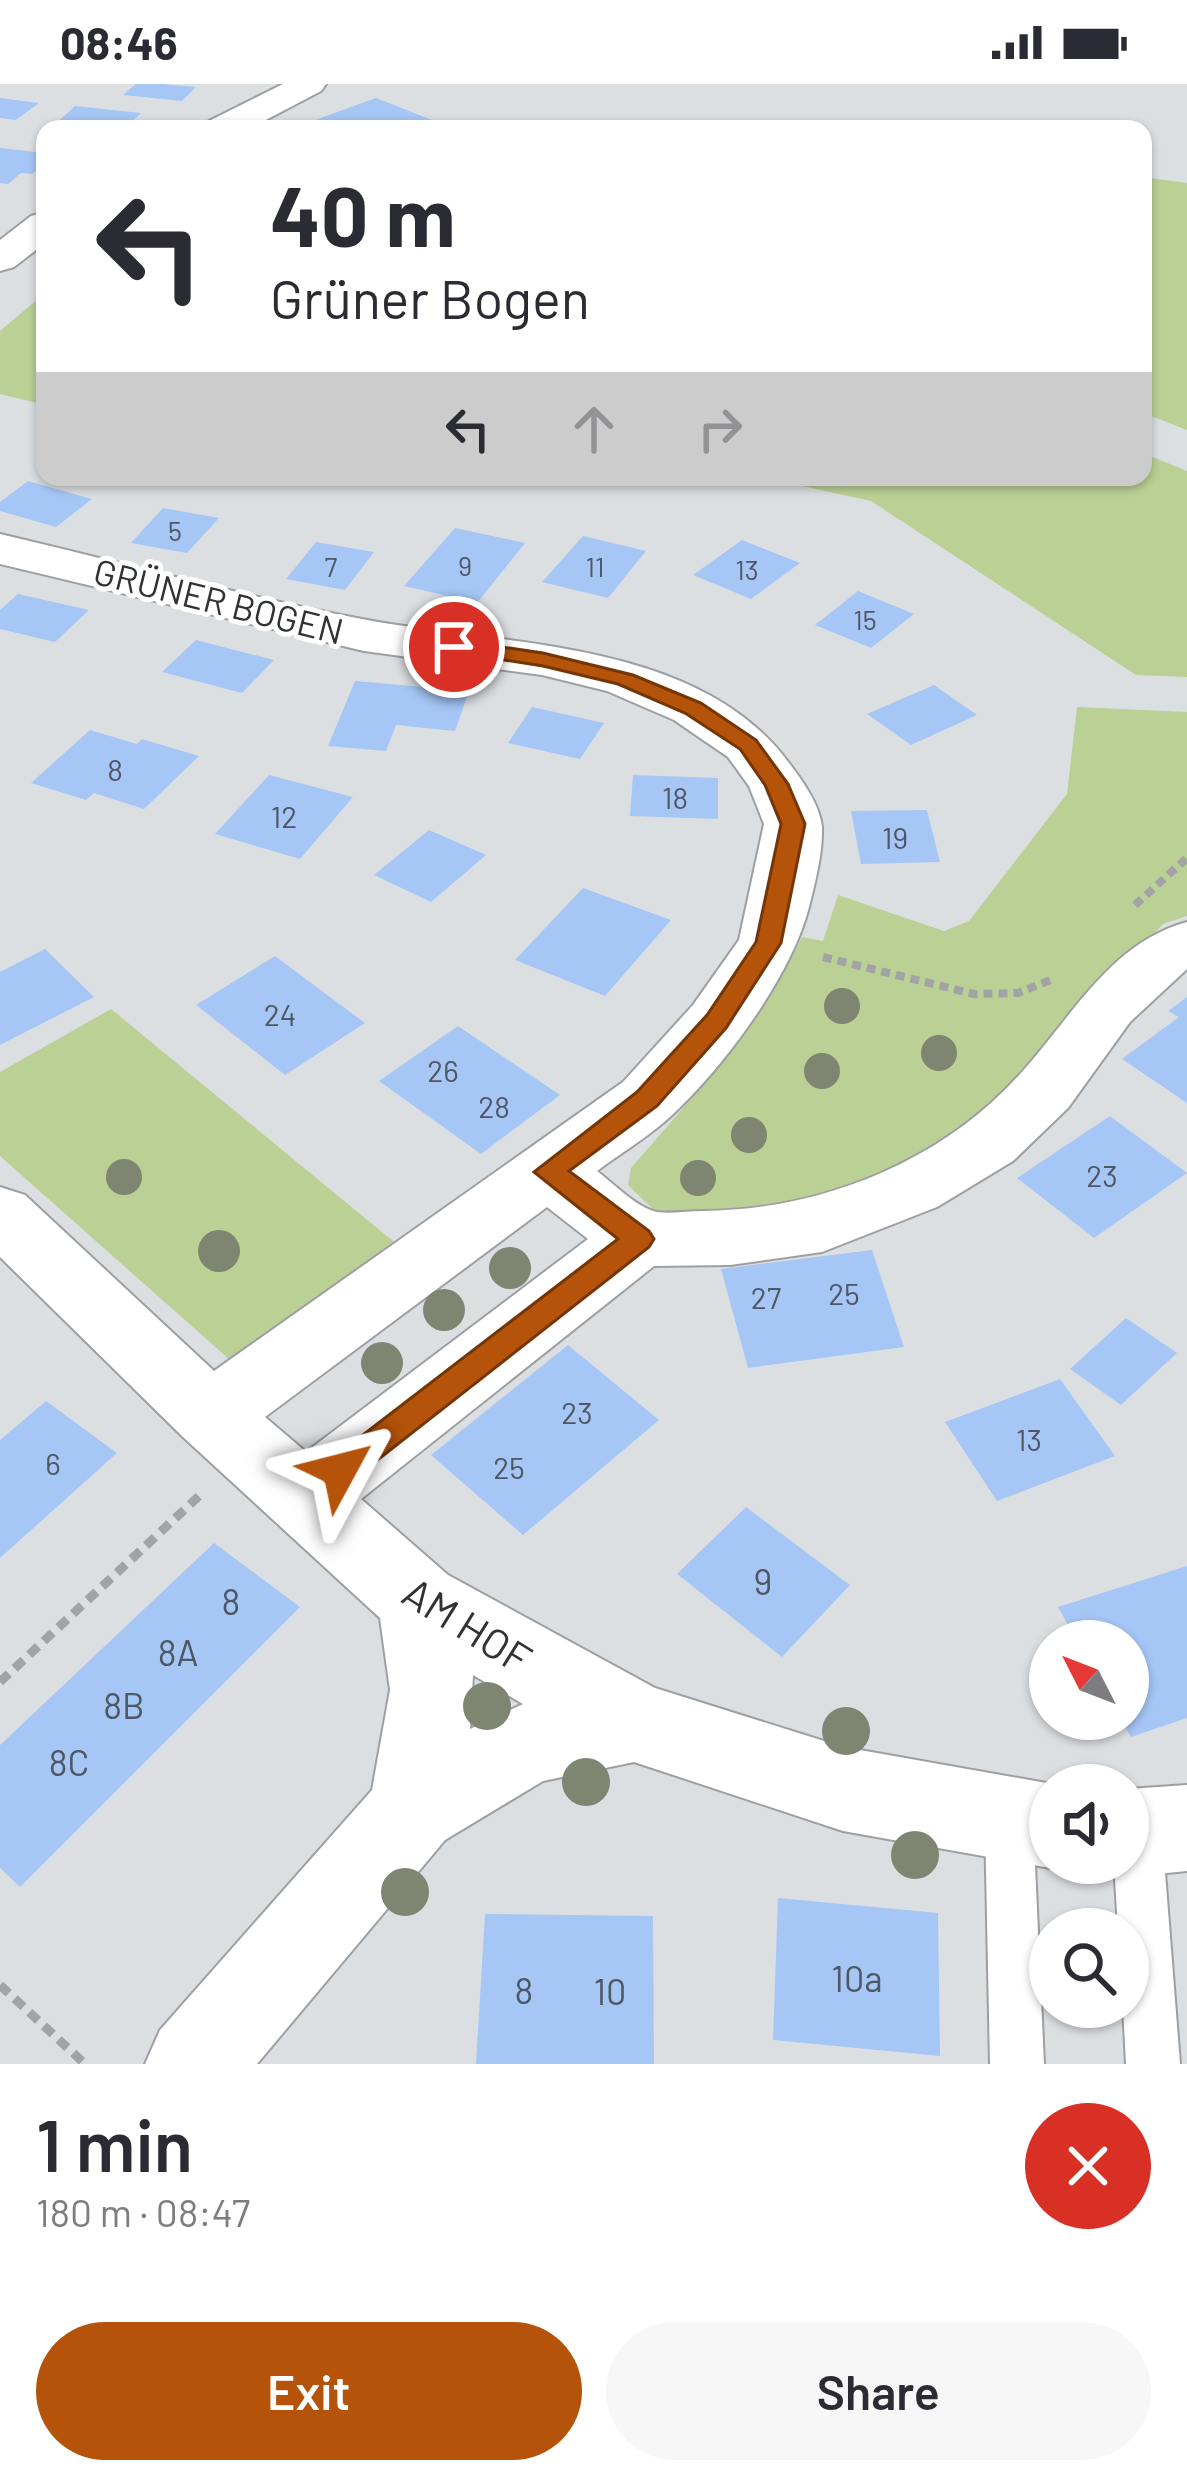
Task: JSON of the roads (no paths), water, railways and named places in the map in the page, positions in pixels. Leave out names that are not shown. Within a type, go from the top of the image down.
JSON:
[{"type":"street","points":[[239,120],[309,84]]},
{"type":"street","points":[[0,259],[36,231]]},
{"type":"street","name":"GRÜNER BOGEN","points":[[0,549],[364,634],[543,659],[626,680],[693,708],[748,745],[777,784],[793,824],[784,887],[769,943],[716,1021],[647,1099],[548,1172],[254,1455]]},
{"type":"street","points":[[254,1455],[639,1239],[730,1238],[821,1225],[912,1189],[989,1142],[1044,1091],[1107,1007],[1169,951],[1160,925]]},
{"type":"street","points":[[548,1172],[639,1239]]},
{"type":"street","name":"AM HOF","points":[[0,1214],[254,1455],[419,1601],[634,1722],[843,1789],[1029,1823]]},
{"type":"street","points":[[413,1810],[433,1690],[419,1601]]},
{"type":"street","points":[[194,2064],[413,1810],[526,1744],[634,1722]]},
{"type":"lane","points":[[1017,2064],[1029,1823]]},
{"type":"lane","points":[[1151,1831],[1154,2064]]}]
